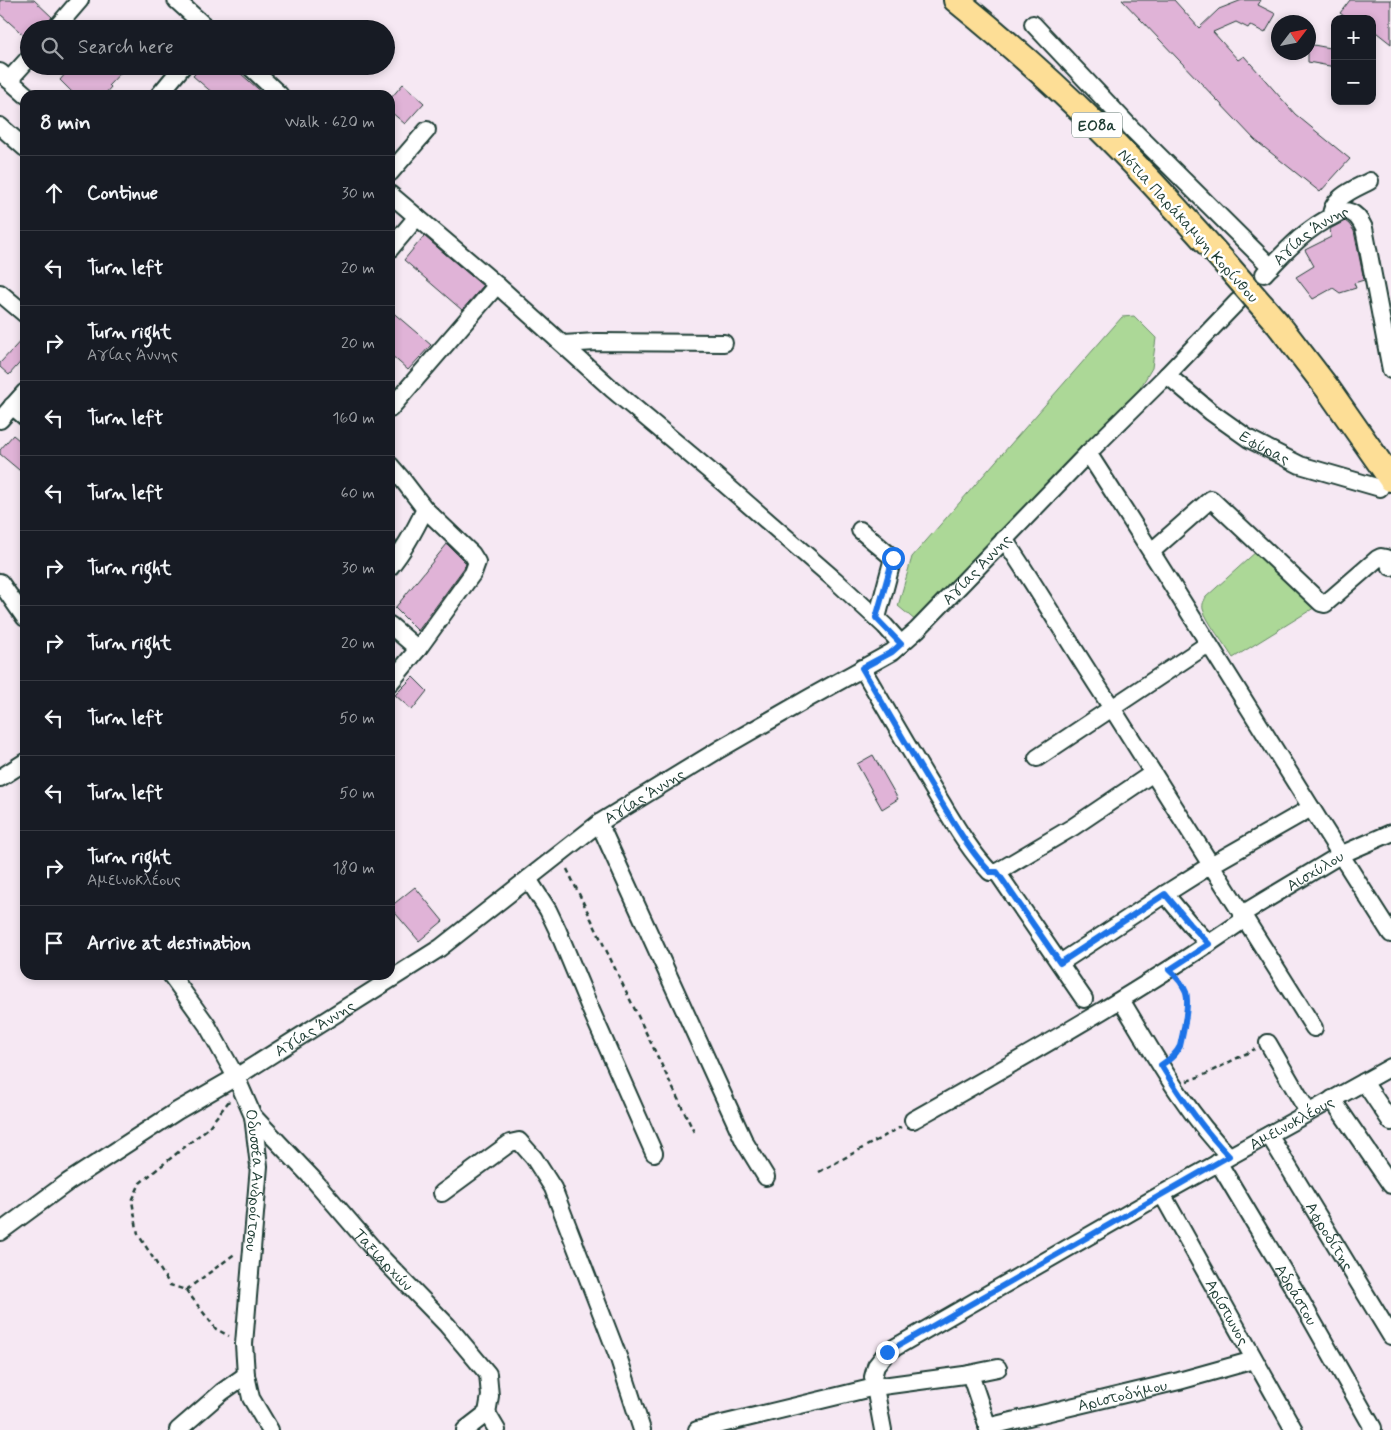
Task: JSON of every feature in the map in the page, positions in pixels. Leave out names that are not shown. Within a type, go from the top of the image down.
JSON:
[{"type":"highway","name":"Νότια Παράκαμψη Κορίνθου","points":[[956,0],[1059,89],[1186,219],[1278,324],[1328,389],[1384,478]]},
{"type":"street","points":[[63,20],[80,0]]},
{"type":"street","points":[[176,0],[198,20]]},
{"type":"street","name":"Αγίας Άννης","points":[[1033,24],[1267,271],[1318,223],[1345,211],[1360,218],[1364,228],[1391,370]]},
{"type":"street","points":[[20,64],[4,76],[20,90]]},
{"type":"street","points":[[162,90],[175,75]]},
{"type":"street","points":[[259,75],[275,90]]},
{"type":"street","points":[[0,126],[20,144]]},
{"type":"street","points":[[395,167],[427,130]]},
{"type":"street","points":[[1331,217],[1331,210],[1336,202],[1344,195],[1370,181]]},
{"type":"street","points":[[395,198],[497,285],[612,389],[835,580],[901,644]]},
{"type":"street","points":[[395,243],[417,217]]},
{"type":"street","points":[[395,401],[497,285]]},
{"type":"street","points":[[0,293],[20,310]]},
{"type":"street","name":"Αγίας Άννης","points":[[395,978],[440,948],[599,822],[720,749],[892,652],[917,630],[1088,453],[1168,375],[1238,301]]},
{"type":"street","points":[[563,344],[596,342],[724,343]]},
{"type":"street","name":"Εφύρας","points":[[1168,375],[1211,412],[1249,439],[1300,465],[1384,478]]},
{"type":"street","points":[[0,420],[20,397]]},
{"type":"street","points":[[12,406],[20,413]]},
{"type":"street","points":[[1088,453],[1152,551],[1340,856],[1391,934]]},
{"type":"street","points":[[395,471],[425,509],[472,554],[477,562],[472,574],[418,649],[395,677]]},
{"type":"street","points":[[1152,551],[1211,499],[1322,603],[1325,604],[1377,559],[1381,557],[1386,558],[1391,567]]},
{"type":"street","points":[[395,561],[414,533],[425,509]]},
{"type":"street","points":[[860,530],[893,558],[876,618]]},
{"type":"street","points":[[1004,539],[1314,1028]]},
{"type":"street","points":[[3,591],[20,612]]},
{"type":"street","points":[[395,629],[418,649]]},
{"type":"street","points":[[1037,758],[1208,644]]},
{"type":"street","points":[[862,668],[954,823],[980,862],[990,872],[997,872],[1073,827],[1153,773]]},
{"type":"street","points":[[0,778],[20,765]]},
{"type":"street","points":[[1060,963],[1211,865],[1311,808]]},
{"type":"street","points":[[599,822],[744,1141],[766,1177]]},
{"type":"street","name":"Αισχύλου","points":[[913,1120],[1121,1000],[1209,944],[1244,917],[1340,856],[1391,834]]},
{"type":"street","points":[[997,872],[1084,999]]},
{"type":"street","points":[[528,879],[548,910],[558,931],[654,1153]]},
{"type":"street","points":[[1165,894],[1209,944]]},
{"type":"street","name":"Οδυσσέα Ανδρούτσου","points":[[175,980],[207,1025],[238,1082],[252,1116],[259,1166],[244,1344],[246,1375],[251,1398],[270,1430]]},
{"type":"street","name":"Αγίας Άννης","points":[[0,1232],[68,1182],[177,1111],[238,1082],[392,980]]},
{"type":"street","name":"Αδράστου","points":[[1121,1000],[1171,1081],[1194,1116],[1213,1140],[1372,1429]]},
{"type":"street","points":[[1268,1043],[1308,1112]]},
{"type":"street","name":"Αμεινοκλέους","points":[[883,1430],[873,1377],[876,1366],[887,1352],[1162,1194],[1391,1067]]},
{"type":"street","points":[[1364,1082],[1391,1122]]},
{"type":"street","points":[[1332,1099],[1391,1185]]},
{"type":"street","name":"Ταξιαρχών","points":[[252,1116],[313,1179],[376,1252],[447,1325],[488,1374],[490,1396],[487,1413]]},
{"type":"street","name":"Αφροδίτης","points":[[1269,1135],[1391,1336]]},
{"type":"street","points":[[442,1194],[510,1143],[519,1140],[534,1158],[553,1188],[619,1359],[642,1430]]},
{"type":"street","name":"Αρίστωνος","points":[[1162,1194],[1294,1430]]},
{"type":"street","name":"Αριστοδήμου","points":[[988,1428],[1179,1381],[1254,1360]]},
{"type":"street","points":[[697,1430],[875,1387],[970,1374],[998,1368]]},
{"type":"street","points":[[970,1374],[988,1428]]},
{"type":"street","points":[[178,1430],[222,1392],[246,1375]]},
{"type":"street","points":[[465,1430],[487,1413],[497,1430]]},
{"type":"path","points":[[559,854],[694,1132]]},
{"type":"path","points":[[1161,1065],[1177,1052],[1180,1046],[1187,1004],[1186,993],[1180,980],[1169,970]]},
{"type":"path","points":[[1171,1081],[1186,1082],[1204,1075],[1268,1043]]},
{"type":"path","points":[[238,1082],[207,1129],[140,1183],[132,1201],[138,1234],[170,1286],[186,1290],[216,1329],[244,1344]]},
{"type":"path","points":[[819,1172],[913,1120]]},
{"type":"path","points":[[186,1290],[253,1241]]},
{"type":"green space","points":[[1134,316],[1156,338],[1152,368],[1139,390],[993,539],[916,621],[898,606],[912,557],[1122,317]]},
{"type":"green space","points":[[1258,550],[1317,606],[1233,658],[1208,620],[1203,604],[1206,597]]},
{"type":"building","points":[[0,0],[34,0],[52,17],[50,20],[20,20],[20,32],[0,14]]},
{"type":"building","points":[[1122,0],[1174,0],[1199,28],[1219,9],[1242,0],[1261,0],[1258,5],[1276,14],[1271,15],[1271,23],[1265,33],[1250,25],[1248,28],[1236,22],[1213,32],[1238,60],[1244,56],[1295,114],[1350,159],[1320,192],[1255,140]]},
{"type":"building","points":[[1350,0],[1391,0],[1391,44],[1376,32],[1376,15],[1343,15],[1340,13]]},
{"type":"building","points":[[1316,45],[1331,48],[1331,66],[1308,62],[1308,60],[1316,60]]},
{"type":"building","points":[[64,75],[118,75],[109,85],[111,87],[108,90],[70,90],[60,80]]},
{"type":"building","points":[[242,75],[259,90],[209,90],[193,76]]},
{"type":"building","points":[[403,84],[424,103],[405,124],[395,115],[395,93]]},
{"type":"building","points":[[1345,221],[1354,231],[1364,280],[1354,283],[1356,288],[1340,293],[1333,288],[1313,299],[1296,277],[1314,266],[1305,250],[1331,237],[1330,229]]},
{"type":"building","points":[[424,236],[483,286],[462,310],[404,260]]},
{"type":"building","points":[[395,314],[431,345],[408,370],[395,358]]},
{"type":"building","points":[[20,341],[20,363],[9,375],[0,367],[0,363]]},
{"type":"building","points":[[13,435],[20,441],[20,471],[0,454],[0,450]]},
{"type":"building","points":[[447,544],[466,563],[418,631],[395,608]]},
{"type":"building","points":[[413,677],[427,691],[412,710],[395,695]]},
{"type":"building","points":[[873,755],[898,799],[882,809],[857,764]]},
{"type":"building","points":[[415,887],[443,921],[419,941],[395,913],[395,903]]},
{"type":"route","points":[[887,1352],[1229,1156],[1213,1140],[1182,1100],[1161,1065],[1177,1052],[1180,1046],[1187,1004],[1186,993],[1180,980],[1169,970],[1209,944],[1165,894],[1060,963],[997,872],[990,872],[980,862],[906,745],[862,668],[892,652],[901,644],[876,618],[893,558]]}]
